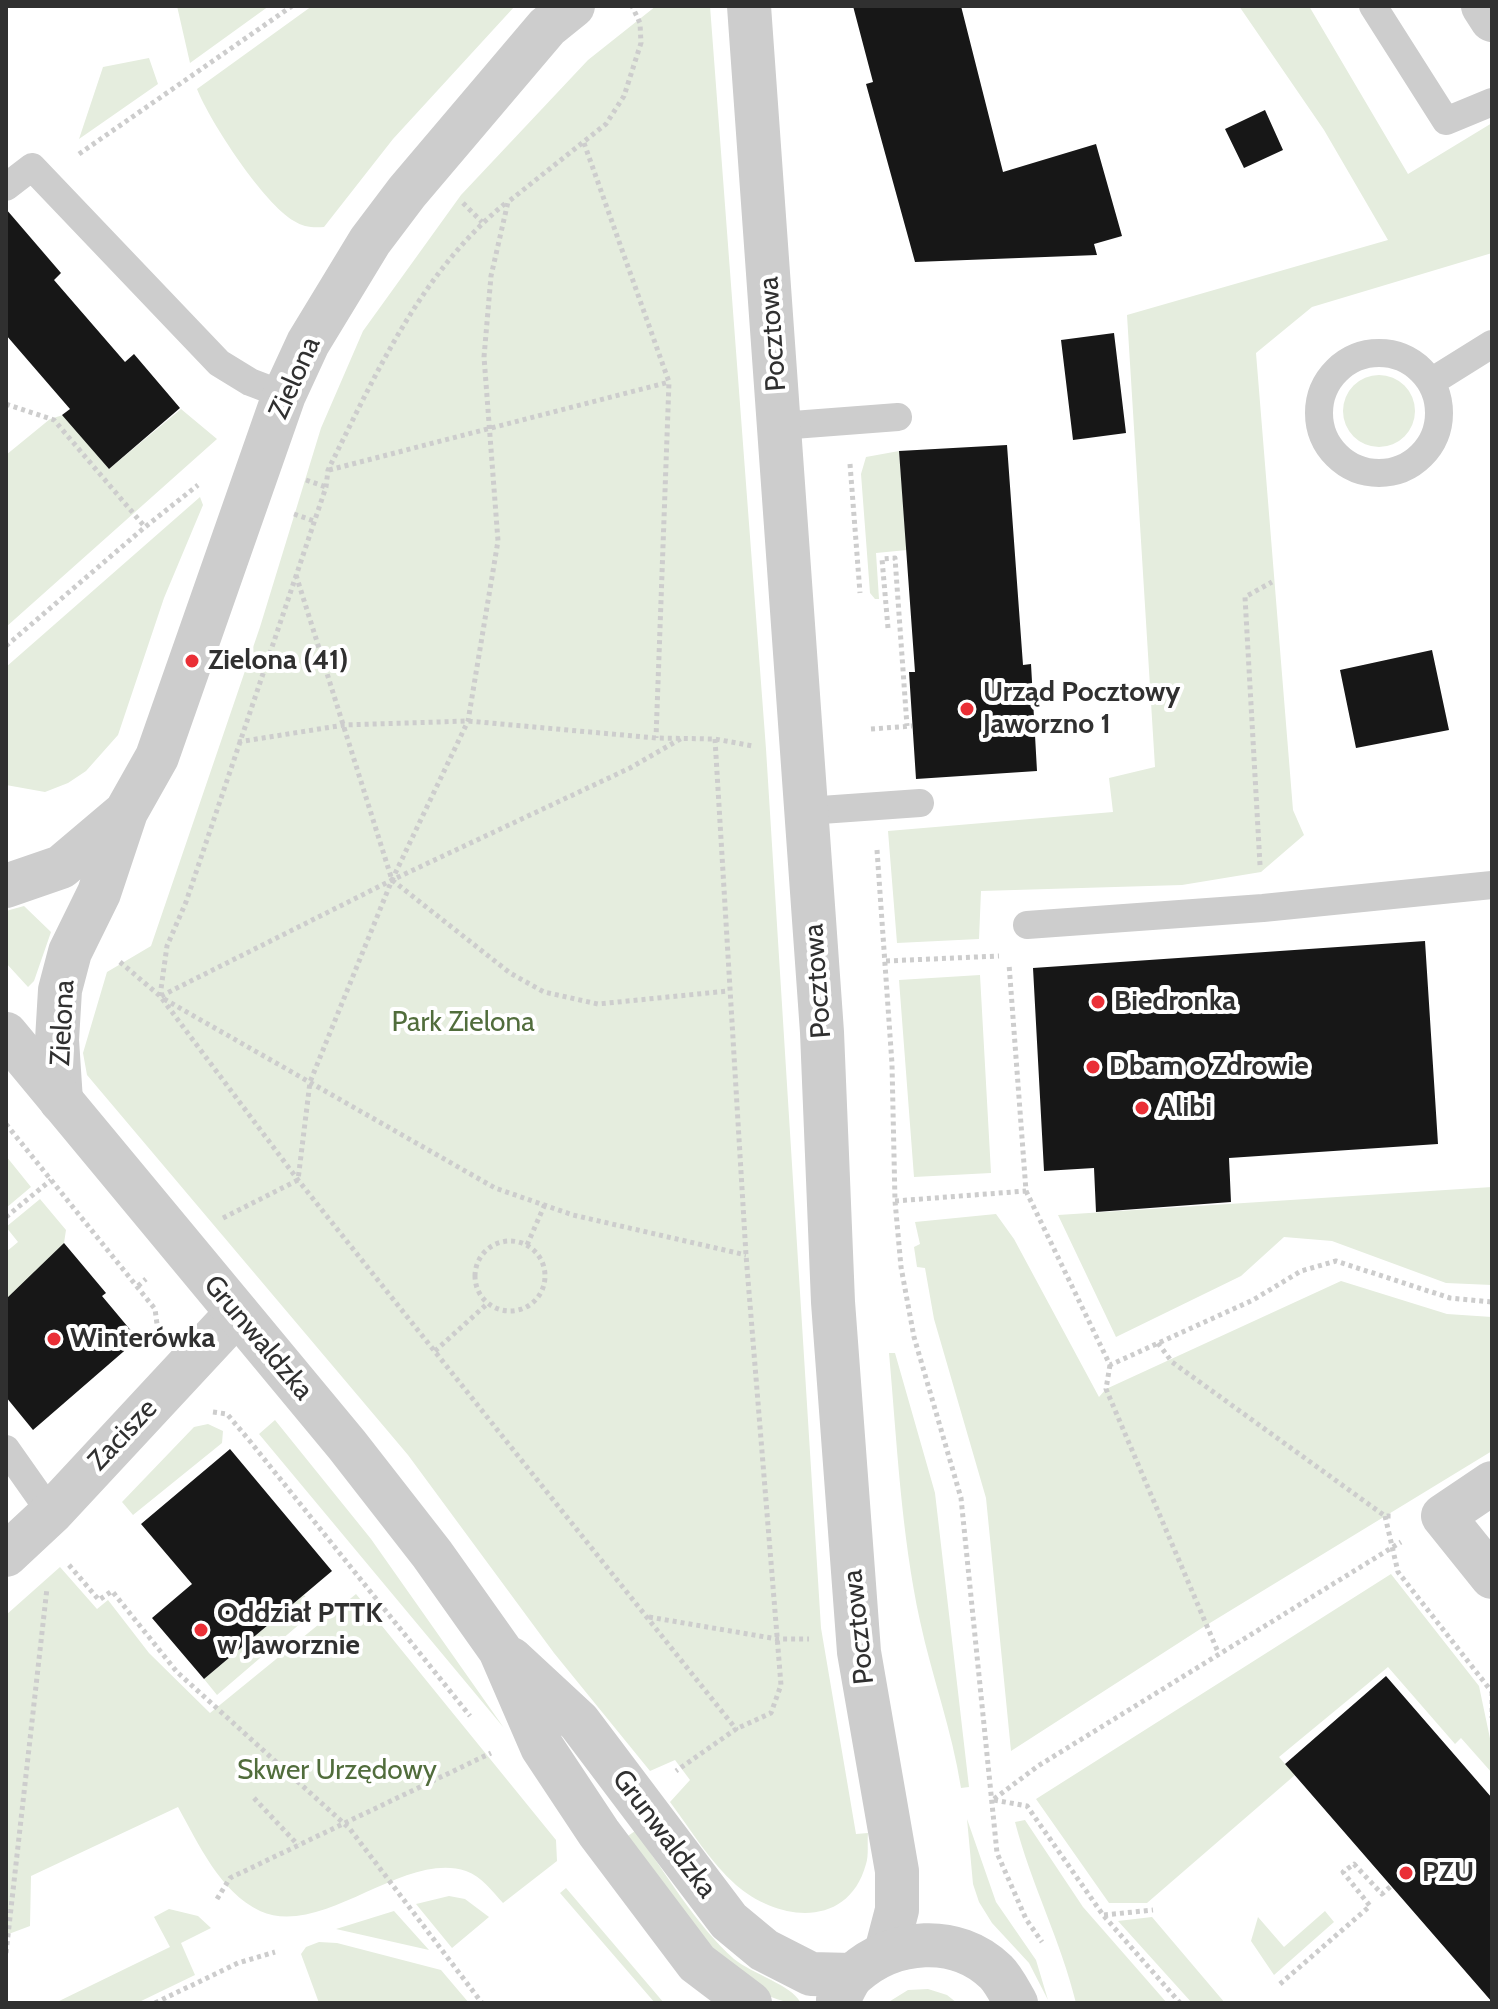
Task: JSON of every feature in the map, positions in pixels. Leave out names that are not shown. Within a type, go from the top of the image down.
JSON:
[{"type":"street","name":"Zielona","points":[[61,1101],[57,1040],[60,990],[70,952],[99,893],[126,812],[157,757],[284,395],[335,294],[370,241],[480,104],[547,27],[573,6]]},
{"type":"street","name":"Pocztowa","points":[[749,6],[807,811],[824,1075],[833,1302],[859,1652],[897,1871],[897,1910],[858,1977]]},
{"type":"street","points":[[1483,6],[1492,20]]},
{"type":"street","name":"Zielona","points":[[6,886],[61,867],[126,812]]},
{"type":"street","name":"Grunwaldzka","points":[[6,1034],[423,1542],[500,1650],[542,1747],[599,1833],[697,1963],[750,2003]]},
{"type":"street","name":"Zacisze","points":[[6,1555],[51,1513],[237,1313]]},
{"type":"street","points":[[1492,1483],[1443,1516],[1492,1577]]},
{"type":"street","name":"Grunwaldzka","points":[[500,1650],[579,1722],[729,1921],[764,1950],[811,1974],[858,1977],[925,1943],[964,1951],[996,1972],[1016,2003]]},
{"type":"lane","points":[[1373,6],[1446,121],[1492,102]]},
{"type":"lane","points":[[6,187],[32,167],[219,363],[250,382],[284,395]]},
{"type":"lane","points":[[1431,382],[1492,344]]},
{"type":"lane","points":[[1385,353],[1406,359],[1431,382],[1439,411],[1433,442],[1419,458],[1401,469],[1381,473],[1360,470],[1337,456],[1325,439],[1319,408],[1325,387],[1337,370],[1354,358],[1385,353]]},
{"type":"lane","points":[[780,426],[898,417]]},
{"type":"lane","points":[[807,811],[920,803]]},
{"type":"lane","points":[[1027,925],[1263,908],[1492,885]]},
{"type":"lane","points":[[6,1449],[51,1513]]},
{"type":"path","points":[[32,167],[78,155],[292,6]]},
{"type":"path","points":[[622,11],[631,6],[640,23],[641,43],[636,65],[606,124],[462,243],[390,344],[328,470],[326,487],[186,902],[167,946],[160,996],[298,1180],[736,1729]]},
{"type":"path","points":[[584,143],[669,382],[656,738]]},
{"type":"path","points":[[298,1180],[310,1082],[392,880],[468,721],[498,541],[488,428],[485,327],[491,276],[508,202]]},
{"type":"path","points":[[328,470],[669,382]]},
{"type":"path","points":[[6,404],[54,420],[145,527]]},
{"type":"path","points":[[847,420],[860,593]]},
{"type":"path","points":[[6,646],[207,477]]},
{"type":"path","points":[[871,729],[910,726],[895,558],[882,559],[888,628]]},
{"type":"path","points":[[296,575],[392,880],[510,973],[544,992],[598,1004],[728,991]]},
{"type":"path","points":[[1263,908],[1245,597],[1272,582]]},
{"type":"path","points":[[238,743],[344,725],[468,721],[656,738],[715,739],[766,749]]},
{"type":"path","points":[[160,996],[392,880],[630,768],[682,738]]},
{"type":"path","points":[[664,1779],[736,1729],[771,1713],[781,1685],[746,1255],[715,739]]},
{"type":"path","points":[[874,807],[892,1064],[895,1201],[901,1267],[914,1337],[961,1498],[997,1853],[1026,1919],[1045,1945]]},
{"type":"path","points":[[119,954],[120,963],[160,996],[495,1188],[573,1215],[746,1255]]},
{"type":"path","points":[[885,962],[1009,955],[1026,1191],[1110,1365],[1106,1389],[1218,1652]]},
{"type":"path","points":[[6,1124],[155,1309],[158,1331],[145,1353],[199,1411],[227,1414],[480,1728]]},
{"type":"path","points":[[6,1217],[51,1180]]},
{"type":"path","points":[[895,1201],[1026,1191]]},
{"type":"path","points":[[527,1245],[545,1204]]},
{"type":"path","points":[[504,1241],[527,1245],[543,1261],[546,1273],[539,1296],[521,1309],[497,1309],[487,1304],[480,1295],[474,1272],[484,1251],[504,1241]]},
{"type":"path","points":[[1110,1365],[1253,1300],[1301,1271],[1336,1261],[1450,1298],[1492,1302]]},
{"type":"path","points":[[435,1351],[487,1304]]},
{"type":"path","points":[[1158,1343],[1172,1362],[1385,1516],[1443,1516]]},
{"type":"path","points":[[1385,1516],[1398,1572],[1492,1692],[1492,1718]]},
{"type":"path","points":[[993,1800],[1038,1766],[1218,1652],[1443,1516]]},
{"type":"path","points":[[60,1555],[99,1600],[112,1591],[177,1672],[342,1823],[482,2003]]},
{"type":"path","points":[[6,1953],[48,1578]]},
{"type":"path","points":[[647,1617],[777,1639]]},
{"type":"path","points":[[217,1899],[230,1878],[342,1823],[483,1760],[497,1748]]},
{"type":"path","points":[[254,1798],[298,1845]]},
{"type":"path","points":[[993,1800],[1027,1806],[1103,1915],[1180,2003]]},
{"type":"path","points":[[1280,1984],[1370,1906],[1343,1872],[1354,1864],[1382,1894],[1391,1886]]},
{"type":"path","points":[[6,1877],[14,1878]]},
{"type":"path","points":[[1103,1915],[1153,1910]]},
{"type":"path","points":[[155,2003],[238,1963],[275,1952]]},
{"type":"green space","points":[[177,6],[269,6],[190,63]]},
{"type":"green space","points":[[312,6],[515,6],[393,139],[324,227],[297,223],[268,198],[225,141],[197,89]]},
{"type":"green space","name":"Park Zielona","points":[[656,6],[710,6],[766,749],[821,1628],[856,1834],[868,1833],[867,1860],[857,1885],[844,1900],[828,1909],[810,1913],[790,1912],[753,1897],[718,1866],[670,1802],[690,1780],[675,1760],[650,1771],[554,1653],[408,1455],[87,1075],[83,1053],[107,972],[151,946],[260,627],[321,428],[363,331],[461,195],[588,60]]},
{"type":"green space","points":[[1239,6],[1309,6],[1408,174],[1492,123],[1492,253],[1312,307],[1256,353],[1293,810],[1304,835],[1261,872],[1182,885],[981,891],[979,939],[897,943],[888,831],[1113,812],[1109,778],[1155,767],[1127,315],[1388,240],[1324,130]]},
{"type":"green space","points":[[149,58],[158,84],[79,139],[103,67]]},
{"type":"green space","points":[[1386,375],[1405,385],[1413,397],[1413,425],[1405,437],[1393,445],[1372,447],[1353,437],[1345,425],[1343,404],[1353,385],[1365,377]]},
{"type":"green space","points":[[181,409],[217,439],[6,627],[6,455],[50,419],[63,415],[109,469]]},
{"type":"green space","points":[[899,451],[907,550],[876,553],[879,599],[875,599],[870,593],[861,474],[866,457]]},
{"type":"green space","points":[[200,497],[203,505],[164,598],[118,735],[86,771],[68,783],[45,792],[6,785],[6,667]]},
{"type":"green space","points":[[24,906],[51,932],[34,981],[28,987],[6,963],[6,911]]},
{"type":"green space","points":[[980,975],[991,1173],[914,1177],[899,980]]},
{"type":"green space","points":[[6,1156],[31,1187],[6,1208]]},
{"type":"green space","points":[[1492,1187],[1492,1285],[1446,1283],[1332,1241],[1284,1237],[1241,1276],[1116,1337],[1058,1215]]},
{"type":"green space","points":[[40,1199],[66,1230],[64,1243],[6,1301],[6,1252],[18,1242],[6,1227]]},
{"type":"green space","points":[[996,1214],[1014,1239],[1099,1397],[1106,1389],[1341,1281],[1447,1314],[1492,1317],[1492,1451],[1205,1626],[1011,1751],[986,1498],[934,1319],[925,1268],[917,1267],[914,1247],[920,1244],[915,1222]]},
{"type":"green space","points":[[889,1353],[895,1353],[935,1493],[969,1787],[961,1788],[914,1588],[900,1487]]},
{"type":"green space","points":[[275,1420],[371,1539],[504,1728],[259,1434]]},
{"type":"green space","points":[[208,1424],[223,1431],[222,1443],[133,1515],[122,1502],[194,1427]]},
{"type":"green space","name":"Skwer Urzędowy","points":[[60,1567],[97,1609],[108,1600],[149,1653],[210,1713],[356,1594],[556,1840],[557,1861],[503,1903],[472,1874],[442,1868],[416,1872],[310,1914],[284,1916],[260,1911],[233,1892],[202,1851],[178,1807],[31,1876],[30,1926],[6,1935],[6,1615]]},
{"type":"green space","points":[[1391,1574],[1479,1686],[1492,1748],[1492,1773],[1461,1738],[1455,1744],[1388,1667],[1279,1757],[1295,1775],[1147,1903],[1109,1903],[1036,1799]]},
{"type":"green space","points":[[304,1595],[316,1610],[217,1695],[204,1679]]},
{"type":"green space","points":[[967,1819],[996,1902],[1036,1960],[1048,2000],[1029,1963],[992,1923],[979,1902],[973,1884]]},
{"type":"green space","points":[[1025,1820],[1083,1907],[1167,2003],[1076,2003],[1015,1822]]},
{"type":"green space","points":[[635,1831],[720,1945],[741,1964],[789,1990],[800,2002],[776,1999],[751,1986],[726,1965],[679,1912],[625,1838]]},
{"type":"green space","points":[[566,1888],[664,2003],[655,2003],[560,1893]]},
{"type":"green space","points":[[449,1896],[465,1899],[489,1917],[452,1948],[416,1904]]},
{"type":"green space","points":[[169,1909],[198,1916],[211,1928],[181,1943],[195,1975],[137,2003],[55,2003],[170,1947],[154,1917]]},
{"type":"green space","points":[[394,1911],[429,1950],[336,1929]]},
{"type":"green space","points":[[1325,1911],[1334,1922],[1274,1975],[1251,1941],[1258,1917],[1284,1947]]},
{"type":"green space","points":[[1152,1917],[1225,2003],[1192,2003],[1118,1921]]},
{"type":"green space","points":[[319,1942],[337,1943],[441,1970],[469,2003],[319,2003],[301,1954],[306,1947]]},
{"type":"green space","points":[[928,1989],[947,1995],[957,2003],[887,2003],[908,1990]]},
{"type":"building","points":[[853,6],[961,6],[1003,172],[1096,144],[1122,236],[1094,244],[1097,255],[915,262],[866,84],[873,82]]},
{"type":"building","points":[[1265,110],[1283,150],[1244,168],[1225,129]]},
{"type":"building","points":[[6,209],[61,273],[54,280],[125,362],[134,354],[180,408],[109,469],[62,415],[70,409],[6,335]]},
{"type":"building","points":[[1114,333],[1126,433],[1073,440],[1061,340]]},
{"type":"building","points":[[1007,445],[1023,665],[1031,664],[1037,771],[916,779],[909,672],[915,672],[899,451]]},
{"type":"building","points":[[1432,650],[1449,730],[1356,748],[1340,670]]},
{"type":"building","points":[[1425,941],[1438,1144],[1229,1158],[1231,1202],[1096,1212],[1094,1168],[1044,1171],[1033,968]]},
{"type":"building","points":[[64,1243],[106,1293],[102,1296],[138,1339],[33,1430],[6,1397],[6,1299]]},
{"type":"building","points":[[230,1449],[332,1571],[204,1679],[152,1618],[192,1584],[141,1524]]},
{"type":"building","points":[[1386,1676],[1492,1798],[1492,2002],[1285,1764]]},
{"type":"place","name":"Zielona (41)","points":[[192,661]]},
{"type":"place","name":"Urząd Pocztowy Jaworzno 1","points":[[967,709]]},
{"type":"place","name":"Biedronka","points":[[1098,1002]]},
{"type":"place","name":"Dbam o Zdrowie","points":[[1093,1067]]},
{"type":"place","name":"Alibi","points":[[1142,1108]]},
{"type":"place","name":"Winterówka","points":[[54,1339]]},
{"type":"place","name":"Oddział PTTK w Jaworznie","points":[[201,1630]]},
{"type":"place","name":"PZU","points":[[1406,1873]]}]
